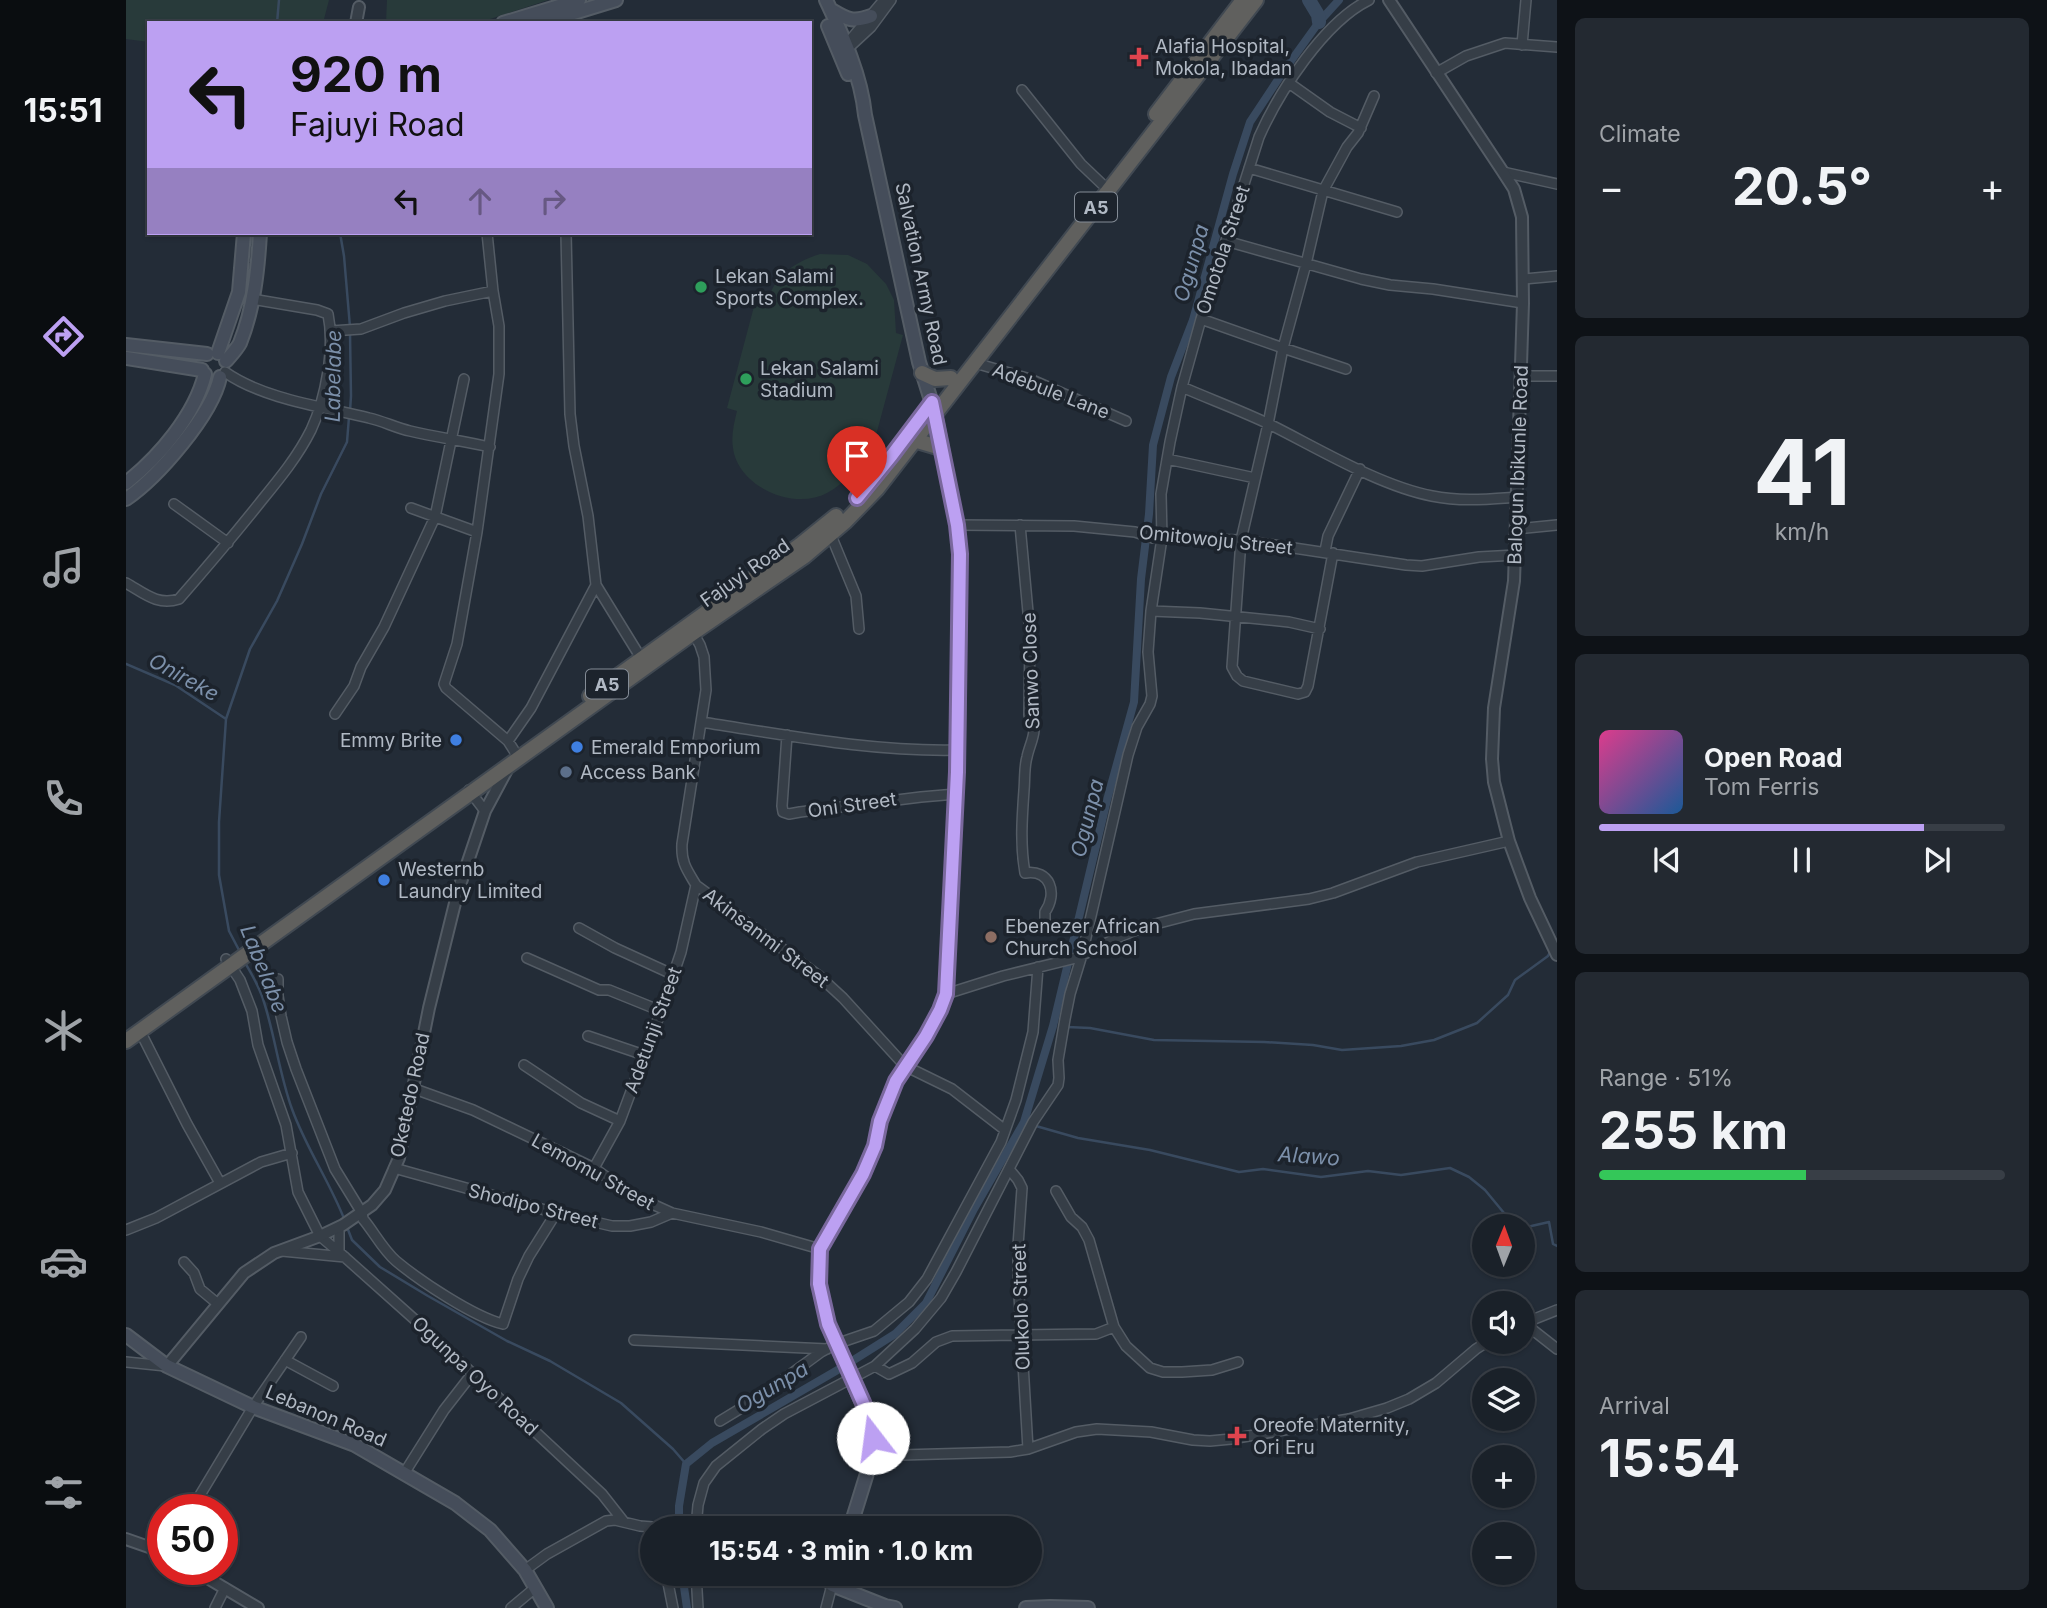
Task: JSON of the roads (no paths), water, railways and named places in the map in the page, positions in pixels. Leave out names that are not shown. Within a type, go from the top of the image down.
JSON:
[{"type":"highway","name":"Fajuyi Road","points":[[691,629],[804,556],[853,514],[877,489],[914,440],[951,378],[1244,0]]},
{"type":"highway","name":"Fajuyi Road","points":[[126,1041],[133,1031],[469,790],[508,768],[800,545],[857,498],[975,362],[1256,0]]},
{"type":"highway","points":[[922,373],[934,379],[951,378]]},
{"type":"highway","points":[[914,440],[941,448]]},
{"type":"highway","name":"Fajuyi Road","points":[[469,790],[511,746],[644,663]]},
{"type":"main road","points":[[510,21],[579,0]]},
{"type":"main road","points":[[548,21],[616,0]]},
{"type":"main road","name":"Salvation Army Road","points":[[818,0],[843,50]]},
{"type":"main road","points":[[828,4],[845,18],[857,21],[871,16]]},
{"type":"main road","name":"Salvation Army Road","points":[[828,4],[865,115],[922,373],[934,408],[957,525],[960,580],[958,750],[946,994],[926,1036],[905,1066],[887,1101],[875,1146],[863,1174],[820,1249],[819,1284],[834,1348],[850,1376],[871,1424],[873,1454],[854,1516]]},
{"type":"main road","points":[[126,499],[170,458],[191,432],[218,387],[219,363],[239,292],[244,235]]},
{"type":"main road","points":[[126,358],[204,372],[209,377],[240,343],[252,299],[260,235]]},
{"type":"main road","points":[[126,345],[219,363]]},
{"type":"main road","points":[[126,483],[163,447],[196,400],[201,391],[204,372],[202,361],[219,363]]},
{"type":"main road","name":"Lebanon Road","points":[[126,1335],[167,1366],[253,1407],[355,1445],[454,1503],[490,1530],[525,1570],[547,1608]]},
{"type":"main road","points":[[848,1586],[888,1607]]},
{"type":"main road","points":[[1026,1608],[1087,1608]]},
{"type":"street","points":[[843,50],[884,0]]},
{"type":"street","points":[[843,50],[871,27],[891,0]]},
{"type":"street","name":"Omotola Street","points":[[697,1516],[704,1483],[716,1466],[784,1414],[850,1376],[875,1366],[915,1329],[941,1298],[957,1272],[1032,1125],[1058,1086],[1058,1060],[1079,956],[1128,755],[1137,727],[1152,696],[1148,652],[1161,494],[1182,387],[1201,319],[1259,136],[1270,111],[1312,51],[1338,23],[1369,0]]},
{"type":"street","name":"Balogun Ibikunle Road","points":[[1389,0],[1503,172],[1514,190],[1522,217],[1523,303],[1516,555],[1492,736],[1494,782],[1509,841],[1530,898],[1557,955]]},
{"type":"street","points":[[1522,46],[1525,0]]},
{"type":"street","points":[[1436,73],[1466,56],[1504,43],[1557,47]]},
{"type":"street","points":[[1289,83],[1324,108],[1361,128]]},
{"type":"street","points":[[1022,90],[1081,164],[1102,184]]},
{"type":"street","points":[[1360,469],[1328,536],[1329,552],[1320,629],[1305,692],[1298,694],[1243,681],[1233,667],[1241,540],[1283,348],[1307,264],[1323,191],[1347,147],[1361,128],[1374,96]]},
{"type":"street","points":[[1249,168],[1398,212]]},
{"type":"street","points":[[1503,172],[1557,184]]},
{"type":"street","points":[[487,235],[499,326],[499,374],[477,531],[457,644],[444,684],[511,746],[596,585]]},
{"type":"street","points":[[566,235],[570,414],[589,516],[596,585],[644,663]]},
{"type":"street","points":[[1226,241],[1390,285],[1523,303]]},
{"type":"street","points":[[1523,279],[1557,276]]},
{"type":"street","points":[[331,331],[361,329],[444,301],[493,290]]},
{"type":"street","points":[[126,583],[158,601],[168,603],[178,599],[228,543],[301,448],[312,428],[327,370],[331,331],[328,314],[252,299]]},
{"type":"street","points":[[1201,319],[1346,369]]},
{"type":"street","name":"Adebule Lane","points":[[975,362],[1030,379],[1126,421]]},
{"type":"street","points":[[219,363],[238,381],[257,389],[319,408],[490,447]]},
{"type":"street","points":[[1520,376],[1557,376]]},
{"type":"street","points":[[335,714],[354,685],[360,667],[384,627],[435,517],[464,379]]},
{"type":"street","points":[[1182,387],[1405,488],[1432,496],[1470,500],[1518,497]]},
{"type":"street","points":[[1167,459],[1255,478]]},
{"type":"street","points":[[174,504],[228,543]]},
{"type":"street","points":[[411,508],[477,531]]},
{"type":"street","name":"Omitowoju Street","points":[[957,525],[1074,526],[1135,532],[1157,538],[1241,540],[1422,566],[1479,557],[1516,555]]},
{"type":"street","name":"Sanwo Close","points":[[1020,525],[1030,634],[1029,715],[1035,734],[1026,758],[1022,856],[1025,873],[1034,871],[1050,884],[1050,905],[1045,912],[1045,922]]},
{"type":"street","points":[[1517,529],[1557,525]]},
{"type":"street","points":[[830,533],[856,596],[859,629]]},
{"type":"street","points":[[1151,611],[1289,622],[1320,629]]},
{"type":"street","name":"Akinsanmi Street","points":[[691,629],[700,645],[706,673],[681,858],[696,885],[818,975],[843,998],[905,1066]]},
{"type":"street","points":[[701,722],[879,749],[958,750]]},
{"type":"street","name":"Oni Street","points":[[787,735],[783,812],[789,814],[956,794]]},
{"type":"street","name":"Oketedo Road","points":[[167,1366],[244,1273],[280,1250],[341,1226],[360,1214],[385,1190],[399,1158],[448,926],[485,811],[508,768]]},
{"type":"street","points":[[469,790],[485,811]]},
{"type":"street","points":[[946,994],[1079,956],[1144,927],[1194,915],[1308,899],[1333,893],[1417,862],[1509,841]]},
{"type":"street","name":"Adetunji Street","points":[[594,1168],[620,1121],[674,975],[696,885]]},
{"type":"street","points":[[579,928],[674,975]]},
{"type":"street","points":[[527,958],[599,990],[609,990],[661,1011]]},
{"type":"street","points":[[232,960],[252,1011],[258,1045],[286,1125],[298,1192],[320,1236]]},
{"type":"street","points":[[720,1421],[834,1348],[874,1331],[893,1317],[927,1279],[995,1153],[1016,1100],[1033,1032],[1038,967]]},
{"type":"street","points":[[278,979],[281,1016],[293,1060],[335,1169],[363,1219],[395,1260],[442,1294],[493,1322],[503,1324],[517,1279],[556,1213]]},
{"type":"street","points":[[133,1031],[220,1183]]},
{"type":"street","points":[[588,1036],[644,1055]]},
{"type":"street","points":[[524,1065],[582,1103],[620,1121]]},
{"type":"street","points":[[905,1066],[952,1089],[1005,1130]]},
{"type":"street","name":"Lemomu Street","points":[[412,1088],[473,1110],[594,1168],[630,1195],[672,1213],[761,1232],[820,1249]]},
{"type":"street","points":[[126,1230],[156,1218],[261,1162],[292,1153]]},
{"type":"street","name":"Shodipo Street","points":[[394,1168],[612,1226],[651,1222],[672,1213]]},
{"type":"street","name":"Olukolo Street","points":[[1009,1169],[1021,1188],[1018,1246],[1028,1449]]},
{"type":"street","points":[[1056,1191],[1088,1240],[1114,1327],[1126,1346],[1150,1368],[1163,1372],[1212,1370],[1238,1362]]},
{"type":"street","points":[[280,1250],[342,1254],[341,1226]]},
{"type":"street","name":"Ogunpa Oyo Road","points":[[320,1236],[601,1494],[624,1521]]},
{"type":"street","points":[[184,1262],[194,1273],[200,1289],[218,1304]]},
{"type":"street","points":[[1535,1318],[1557,1310]]},
{"type":"street","points":[[875,1366],[889,1374],[912,1363],[936,1342],[952,1336],[1096,1334],[1114,1327]]},
{"type":"street","points":[[1535,1332],[1557,1349]]},
{"type":"street","points":[[201,1494],[253,1407],[300,1337]]},
{"type":"street","points":[[634,1340],[834,1348]]},
{"type":"street","points":[[873,1454],[1010,1452],[1028,1449],[1076,1432],[1097,1429],[1151,1432],[1210,1441],[1349,1419],[1409,1399],[1436,1382],[1472,1352]]},
{"type":"street","points":[[285,1360],[333,1386]]},
{"type":"street","points":[[126,1362],[167,1366]]},
{"type":"street","points":[[405,1472],[444,1410],[472,1374]]},
{"type":"street","points":[[525,1570],[547,1554],[606,1521],[624,1521],[640,1526]]},
{"type":"street","points":[[126,1539],[147,1546]]},
{"type":"street","points":[[220,1585],[258,1608]]},
{"type":"street","points":[[669,1586],[673,1608]]},
{"type":"street","points":[[697,1586],[698,1608]]},
{"type":"street","points":[[826,1608],[832,1586]]},
{"type":"street","points":[[215,1608],[225,1588]]},
{"type":"street","points":[[511,1608],[536,1588]]},
{"type":"waterway","name":"Labelabe","points":[[277,21],[279,0]]},
{"type":"waterway","points":[[1309,0],[1319,22]]},
{"type":"waterway","name":"Ogunpa","points":[[679,1516],[686,1464],[712,1443],[895,1334],[926,1303],[974,1209],[1024,1122],[1053,1026],[1107,800],[1134,702],[1153,445],[1171,377],[1193,320],[1250,122],[1319,22],[1339,0]]},
{"type":"waterway","name":"Labelabe","points":[[340,235],[350,327]]},
{"type":"waterway","name":"Labelabe","points":[[350,333],[350,411]]},
{"type":"waterway","name":"Labelabe","points":[[240,952],[229,931],[219,875],[219,822],[226,719],[250,649],[277,601],[321,494],[347,442],[349,417]]},
{"type":"waterway","name":"Onireke","points":[[126,664],[175,685],[226,719]]},
{"type":"waterway","points":[[1067,1027],[1090,1028],[1154,1040],[1264,1042],[1342,1050],[1401,1046],[1434,1040],[1477,1023],[1508,995],[1515,980],[1548,956],[1551,950]]},
{"type":"waterway","name":"Labelabe","points":[[244,961],[263,999],[292,1109],[345,1221]]},
{"type":"waterway","name":"Alawo","points":[[1036,1126],[1078,1138],[1150,1150],[1239,1172],[1263,1169],[1321,1177],[1368,1171],[1401,1175],[1450,1168],[1469,1177],[1485,1190],[1517,1225],[1527,1227],[1549,1222],[1553,1244],[1557,1246]]},
{"type":"waterway","name":"Labelabe","points":[[347,1227],[352,1240],[380,1267],[621,1403],[686,1464]]},
{"type":"waterway","name":"Ogunpa","points":[[684,1586],[687,1608]]},
{"type":"place","name":"Alafia Hospital, Mokola, Ibadan","points":[[1139,57]]},
{"type":"place","name":"Lekan Salami Sports Complex.","points":[[701,287]]},
{"type":"place","name":"Lekan Salami Stadium","points":[[746,379]]},
{"type":"place","name":"Emmy Brite","points":[[456,740]]},
{"type":"place","name":"Emerald Emporium","points":[[577,747]]},
{"type":"place","name":"Access Bank","points":[[566,772]]},
{"type":"place","name":"Westernb Laundry Limited","points":[[384,880]]},
{"type":"place","name":"Ebenezer African Church School","points":[[991,937]]},
{"type":"place","name":"Oreofe Maternity, Ori Eru","points":[[1237,1436]]}]
